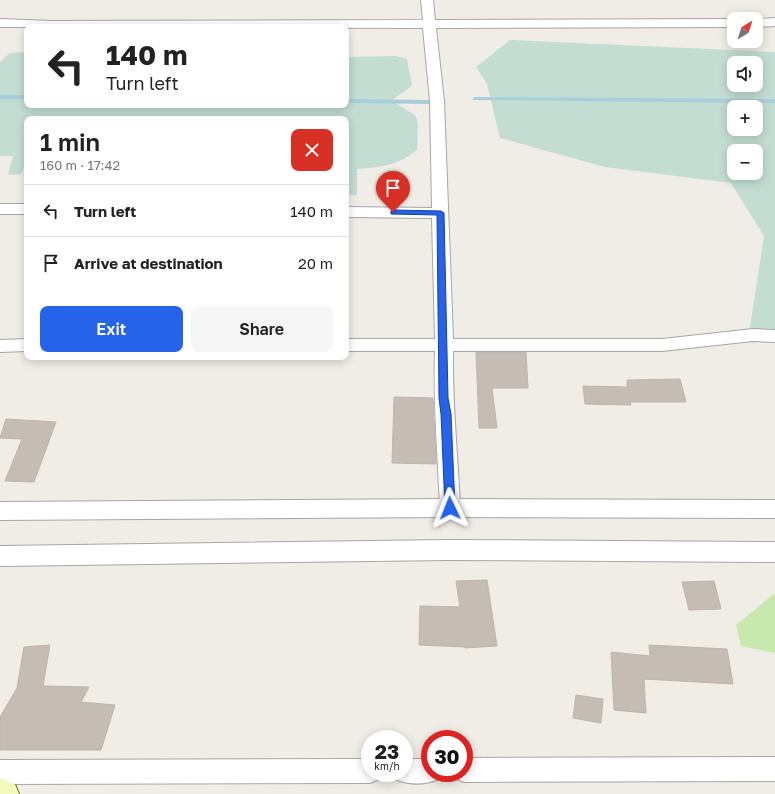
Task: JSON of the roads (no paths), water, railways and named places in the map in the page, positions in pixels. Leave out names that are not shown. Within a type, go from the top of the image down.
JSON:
[{"type":"main road","points":[[0,792],[4,794]]},
{"type":"street","points":[[427,0],[437,101],[441,213],[444,398],[450,508]]},
{"type":"street","points":[[763,22],[775,22]]},
{"type":"street","points":[[0,23],[26,24]]},
{"type":"street","points":[[349,25],[727,23]]},
{"type":"street","points":[[0,209],[24,209]]},
{"type":"street","points":[[349,212],[441,213]]},
{"type":"street","points":[[349,345],[662,346],[753,335],[775,336]]},
{"type":"street","points":[[0,346],[24,346]]},
{"type":"street","points":[[0,511],[450,508],[775,509]]},
{"type":"street","points":[[0,556],[449,550],[775,552]]},
{"type":"street","points":[[473,770],[775,769]]},
{"type":"street","points":[[0,772],[361,771]]},
{"type":"waterway","points":[[0,97],[24,97]]},
{"type":"waterway","points":[[475,99],[775,101]]},
{"type":"waterway","points":[[349,101],[434,102]]}]
